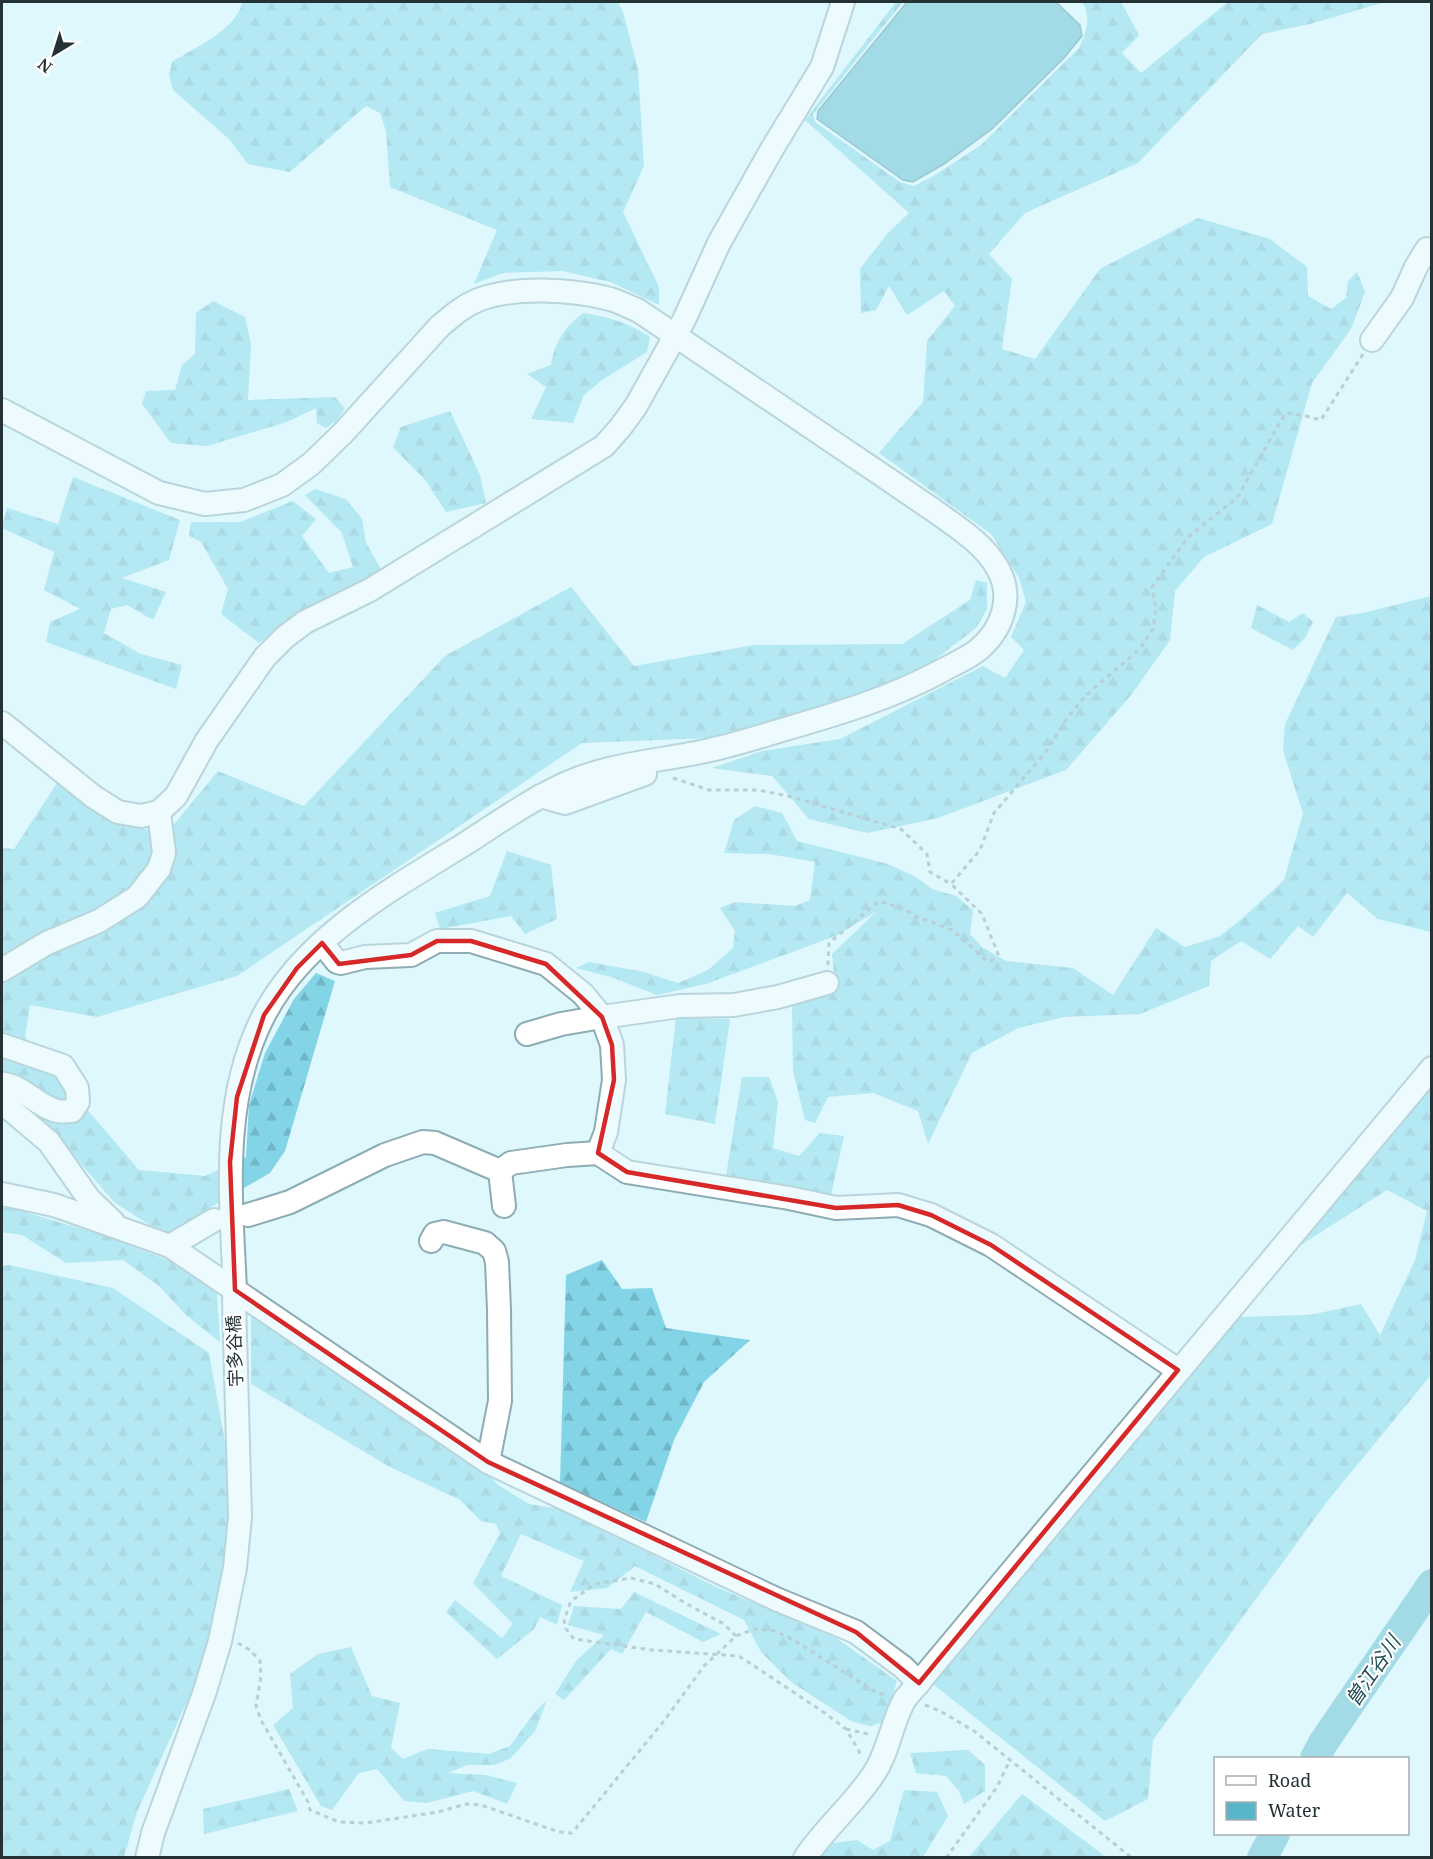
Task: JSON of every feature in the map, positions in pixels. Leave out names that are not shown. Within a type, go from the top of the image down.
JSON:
[{"type":"street","points":[[2,723],[94,797],[118,812],[141,816],[159,812],[176,796],[207,740],[265,657],[285,637],[305,622],[370,590],[604,446],[636,406],[684,320],[719,243],[772,149],[822,68],[843,2]]},
{"type":"street","points":[[1372,340],[1402,298],[1427,249],[1431,251]]},
{"type":"street","name":"宇多谷橋","points":[[2,410],[159,493],[205,504],[244,500],[282,485],[311,464],[343,433],[456,311],[478,300],[501,294],[532,291],[584,294],[612,300],[639,311],[974,539],[998,567],[1006,599],[998,629],[977,651],[924,680],[856,709],[711,750],[614,767],[570,781],[540,796],[418,872],[360,912],[297,968],[278,992],[254,1036],[237,1097],[230,1162],[240,1517],[235,1568],[220,1641],[205,1691],[153,1833],[147,1857]]},
{"type":"street","points":[[540,796],[565,803],[645,774]]},
{"type":"street","points":[[2,970],[47,943],[99,921],[137,897],[159,869],[164,853],[159,812]]},
{"type":"street","points":[[322,944],[337,962],[341,963],[365,957],[411,955],[437,941],[471,941],[546,964],[582,993],[602,1017],[612,1045],[614,1080],[606,1132],[598,1153]]},
{"type":"street","points":[[527,1034],[561,1024],[680,1006],[734,1005],[778,997],[827,983]]},
{"type":"street","points":[[2,1045],[63,1066],[77,1088],[78,1102],[72,1111],[57,1111],[16,1086],[4,1084],[2,1088]]},
{"type":"street","points":[[805,1857],[874,1774],[885,1754],[901,1707],[912,1691],[1431,1068]]},
{"type":"street","points":[[2,1098],[10,1109],[49,1142],[89,1199],[118,1227]]},
{"type":"street","points":[[248,1215],[290,1202],[385,1155],[423,1142],[435,1143],[500,1172]]},
{"type":"street","points":[[500,1172],[511,1163],[598,1153],[627,1172],[789,1198],[836,1208],[898,1205],[931,1215],[991,1245],[1178,1370]]},
{"type":"street","points":[[500,1172],[504,1206]]},
{"type":"street","points":[[2,1194],[54,1205],[170,1246],[234,1295],[488,1462],[776,1599],[856,1632],[903,1667],[912,1691]]},
{"type":"street","points":[[170,1246],[214,1220]]},
{"type":"street","points":[[431,1240],[435,1234],[444,1232],[485,1243],[494,1251],[497,1262],[500,1401],[488,1462]]},
{"type":"path","points":[[951,884],[980,850],[994,813],[1045,753],[1068,717],[1086,695],[1140,649],[1153,630],[1156,608],[1152,587],[1188,537],[1237,498],[1287,413],[1321,420],[1372,340]]},
{"type":"path","points":[[645,774],[665,775],[709,790],[758,790],[788,796],[901,829],[927,854],[930,872],[951,884],[982,914],[998,954],[991,961],[985,959],[952,930],[915,916],[905,909],[879,901],[829,943],[827,983]]},
{"type":"path","points":[[736,1636],[724,1624],[655,1584],[631,1578],[595,1584],[570,1601],[564,1620],[566,1629],[574,1639],[652,1650],[739,1656],[846,1729],[860,1751],[863,1766]]},
{"type":"path","points":[[240,1633],[238,1644],[250,1650],[260,1661],[261,1676],[256,1706],[261,1720],[308,1802],[310,1810],[339,1822],[366,1823],[438,1812],[466,1804],[481,1805],[559,1832],[572,1833],[664,1721],[704,1666],[736,1636],[754,1629],[776,1631],[877,1693],[912,1691],[974,1731],[1131,1857]]},
{"type":"path","points":[[846,1729],[873,1735],[892,1733]]},
{"type":"path","points":[[946,1857],[997,1787],[1010,1760]]},
{"type":"highlighted area","points":[[437,941],[471,941],[546,964],[602,1017],[612,1045],[614,1080],[598,1153],[627,1172],[836,1208],[898,1205],[931,1215],[991,1245],[1178,1370],[919,1683],[856,1632],[488,1462],[235,1290],[230,1162],[237,1097],[264,1015],[297,968],[322,943],[339,964],[411,955]]},
{"type":"green space","points":[[242,2],[618,2],[623,12],[638,69],[644,166],[623,212],[659,287],[659,305],[610,282],[563,271],[503,273],[474,284],[497,230],[390,187],[386,131],[380,113],[366,106],[290,172],[248,164],[229,139],[173,90],[169,75],[172,62],[224,29],[239,12]]},
{"type":"green space","points":[[896,2],[903,2],[813,114],[815,122],[900,182],[914,186],[981,145],[1079,48],[1086,31],[1087,19],[1082,2],[1121,2],[1139,35],[1122,53],[1141,73],[1228,2],[1385,2],[1310,24],[1262,34],[1138,163],[1025,213],[989,254],[1012,279],[1002,349],[1035,359],[1100,269],[1198,218],[1270,239],[1307,267],[1308,296],[1331,309],[1346,298],[1348,281],[1357,272],[1365,292],[1351,329],[1312,383],[1272,524],[1204,557],[1175,591],[1170,640],[1132,694],[1066,770],[938,818],[867,833],[809,819],[772,776],[712,768],[762,751],[840,739],[983,666],[1005,678],[1024,650],[1011,637],[1026,602],[1019,578],[991,534],[879,453],[923,402],[927,341],[955,306],[944,291],[907,315],[889,286],[876,310],[861,313],[860,269],[887,234],[909,213],[805,120]]},
{"type":"green space","points":[[213,301],[245,317],[251,344],[248,400],[335,397],[345,409],[337,420],[326,428],[317,423],[316,408],[287,422],[207,446],[171,443],[142,404],[146,391],[175,390],[182,365],[195,354],[196,313]]},
{"type":"green space","points":[[583,313],[618,321],[642,332],[650,337],[647,352],[602,380],[584,395],[573,423],[531,419],[546,387],[527,374],[551,365],[561,336]]},
{"type":"green space","points":[[450,411],[480,475],[486,503],[446,512],[426,481],[393,447],[401,427]]},
{"type":"green space","points":[[73,477],[180,520],[169,560],[122,578],[166,592],[153,620],[127,605],[111,609],[104,633],[141,654],[182,665],[176,689],[46,642],[50,622],[80,609],[44,590],[54,552],[2,526],[7,508],[58,524]]},
{"type":"green space","points":[[315,489],[346,499],[362,519],[366,543],[381,569],[355,585],[294,614],[259,643],[221,614],[228,589],[201,542],[189,536],[191,522],[240,522],[293,501],[316,519],[302,536],[329,573],[353,567],[342,533],[305,495]]},
{"type":"green space","points":[[976,580],[987,583],[987,609],[976,628],[920,671],[838,715],[712,738],[582,743],[237,976],[97,1017],[30,1005],[25,1037],[139,1170],[205,1176],[246,1157],[249,1105],[265,1053],[294,999],[316,973],[335,981],[285,1151],[270,1173],[197,1215],[169,1237],[115,1203],[48,1126],[13,1094],[2,1094],[2,848],[14,849],[57,783],[112,822],[166,834],[218,771],[304,806],[445,656],[571,587],[634,666],[754,645],[902,644],[970,600]]},
{"type":"green space","points":[[1431,596],[1431,932],[1378,919],[1347,893],[1313,937],[1298,926],[1270,959],[1241,941],[1211,961],[1209,986],[1140,1014],[1064,1017],[1018,1028],[972,1053],[928,1144],[918,1111],[873,1093],[828,1097],[815,1123],[805,1120],[793,1071],[792,1005],[836,993],[832,954],[877,911],[838,935],[706,984],[657,995],[611,977],[576,968],[589,962],[644,972],[678,983],[708,970],[733,948],[735,931],[720,908],[734,902],[795,906],[810,900],[815,862],[769,854],[724,853],[734,820],[755,806],[782,813],[797,841],[888,864],[916,877],[932,889],[956,896],[973,910],[970,934],[982,947],[1006,961],[1073,968],[1113,995],[1156,928],[1185,947],[1220,936],[1284,880],[1303,813],[1283,751],[1285,724],[1336,617],[1363,613]]},
{"type":"green space","points":[[1257,605],[1289,622],[1303,613],[1313,622],[1305,638],[1293,650],[1251,628]]},
{"type":"green space","points":[[507,851],[551,865],[557,919],[525,934],[511,916],[440,929],[435,913],[490,896]]},
{"type":"green space","points":[[676,1018],[730,1019],[715,1124],[665,1114]]},
{"type":"green space","points":[[742,1077],[769,1077],[778,1102],[773,1148],[799,1156],[820,1133],[844,1136],[831,1195],[726,1176]]},
{"type":"green space","points":[[1431,1083],[1431,1375],[1326,1503],[1153,1740],[1148,1799],[1105,1821],[933,1684],[1238,1317],[1310,1315],[1361,1304],[1380,1335],[1415,1260],[1427,1211],[1387,1190],[1293,1250]]},
{"type":"green space","points":[[8,1207],[102,1235],[173,1262],[217,1293],[220,1342],[187,1316],[159,1286],[123,1260],[66,1263],[22,1235],[2,1232],[2,1208]]},
{"type":"green space","points":[[602,1260],[622,1289],[652,1288],[666,1328],[750,1340],[704,1382],[674,1440],[646,1522],[560,1483],[566,1275]]},
{"type":"green space","points":[[9,1265],[113,1288],[209,1353],[228,1459],[230,1542],[218,1633],[137,1812],[124,1857],[2,1857],[2,1266]]},
{"type":"green space","points":[[251,1306],[482,1468],[498,1485],[529,1504],[561,1509],[714,1586],[836,1638],[897,1681],[884,1722],[870,1726],[851,1721],[791,1682],[761,1652],[744,1620],[635,1566],[607,1588],[570,1592],[584,1561],[521,1534],[501,1576],[562,1605],[557,1625],[540,1617],[534,1629],[497,1659],[446,1612],[455,1600],[502,1638],[513,1624],[473,1583],[500,1533],[496,1524],[481,1521],[460,1500],[388,1466],[251,1384]]},
{"type":"green space","points":[[634,1592],[721,1634],[703,1642],[646,1612],[622,1654],[611,1649],[564,1700],[555,1694],[576,1661],[604,1635],[568,1625],[574,1606],[621,1609]]},
{"type":"green space","points":[[351,1647],[372,1696],[400,1703],[391,1748],[403,1759],[428,1749],[489,1754],[510,1746],[534,1713],[547,1700],[535,1731],[511,1758],[495,1765],[467,1765],[448,1773],[485,1775],[517,1783],[507,1804],[473,1791],[427,1803],[404,1801],[377,1769],[359,1773],[332,1810],[321,1806],[273,1725],[293,1708],[290,1674],[318,1654]]},
{"type":"green space","points":[[968,1750],[985,1765],[985,1791],[964,1804],[959,1791],[946,1776],[916,1773],[910,1753]]},
{"type":"green space","points":[[289,1789],[298,1811],[204,1834],[203,1809]]},
{"type":"green space","points":[[904,1790],[937,1792],[948,1816],[923,1857],[816,1858],[826,1844],[857,1840],[873,1850],[890,1841]]},
{"type":"green space","points":[[1022,1794],[1106,1857],[969,1857]]},
{"type":"water","points":[[907,2],[1056,2],[1080,25],[1082,36],[1064,58],[992,129],[944,164],[913,182],[903,180],[817,119],[818,111]]},
{"type":"waterway","name":"曽江谷川","points":[[1316,1757],[1432,1584]]},
{"type":"waterway","name":"曽江谷川","points":[[1262,1858],[1274,1835]]}]
